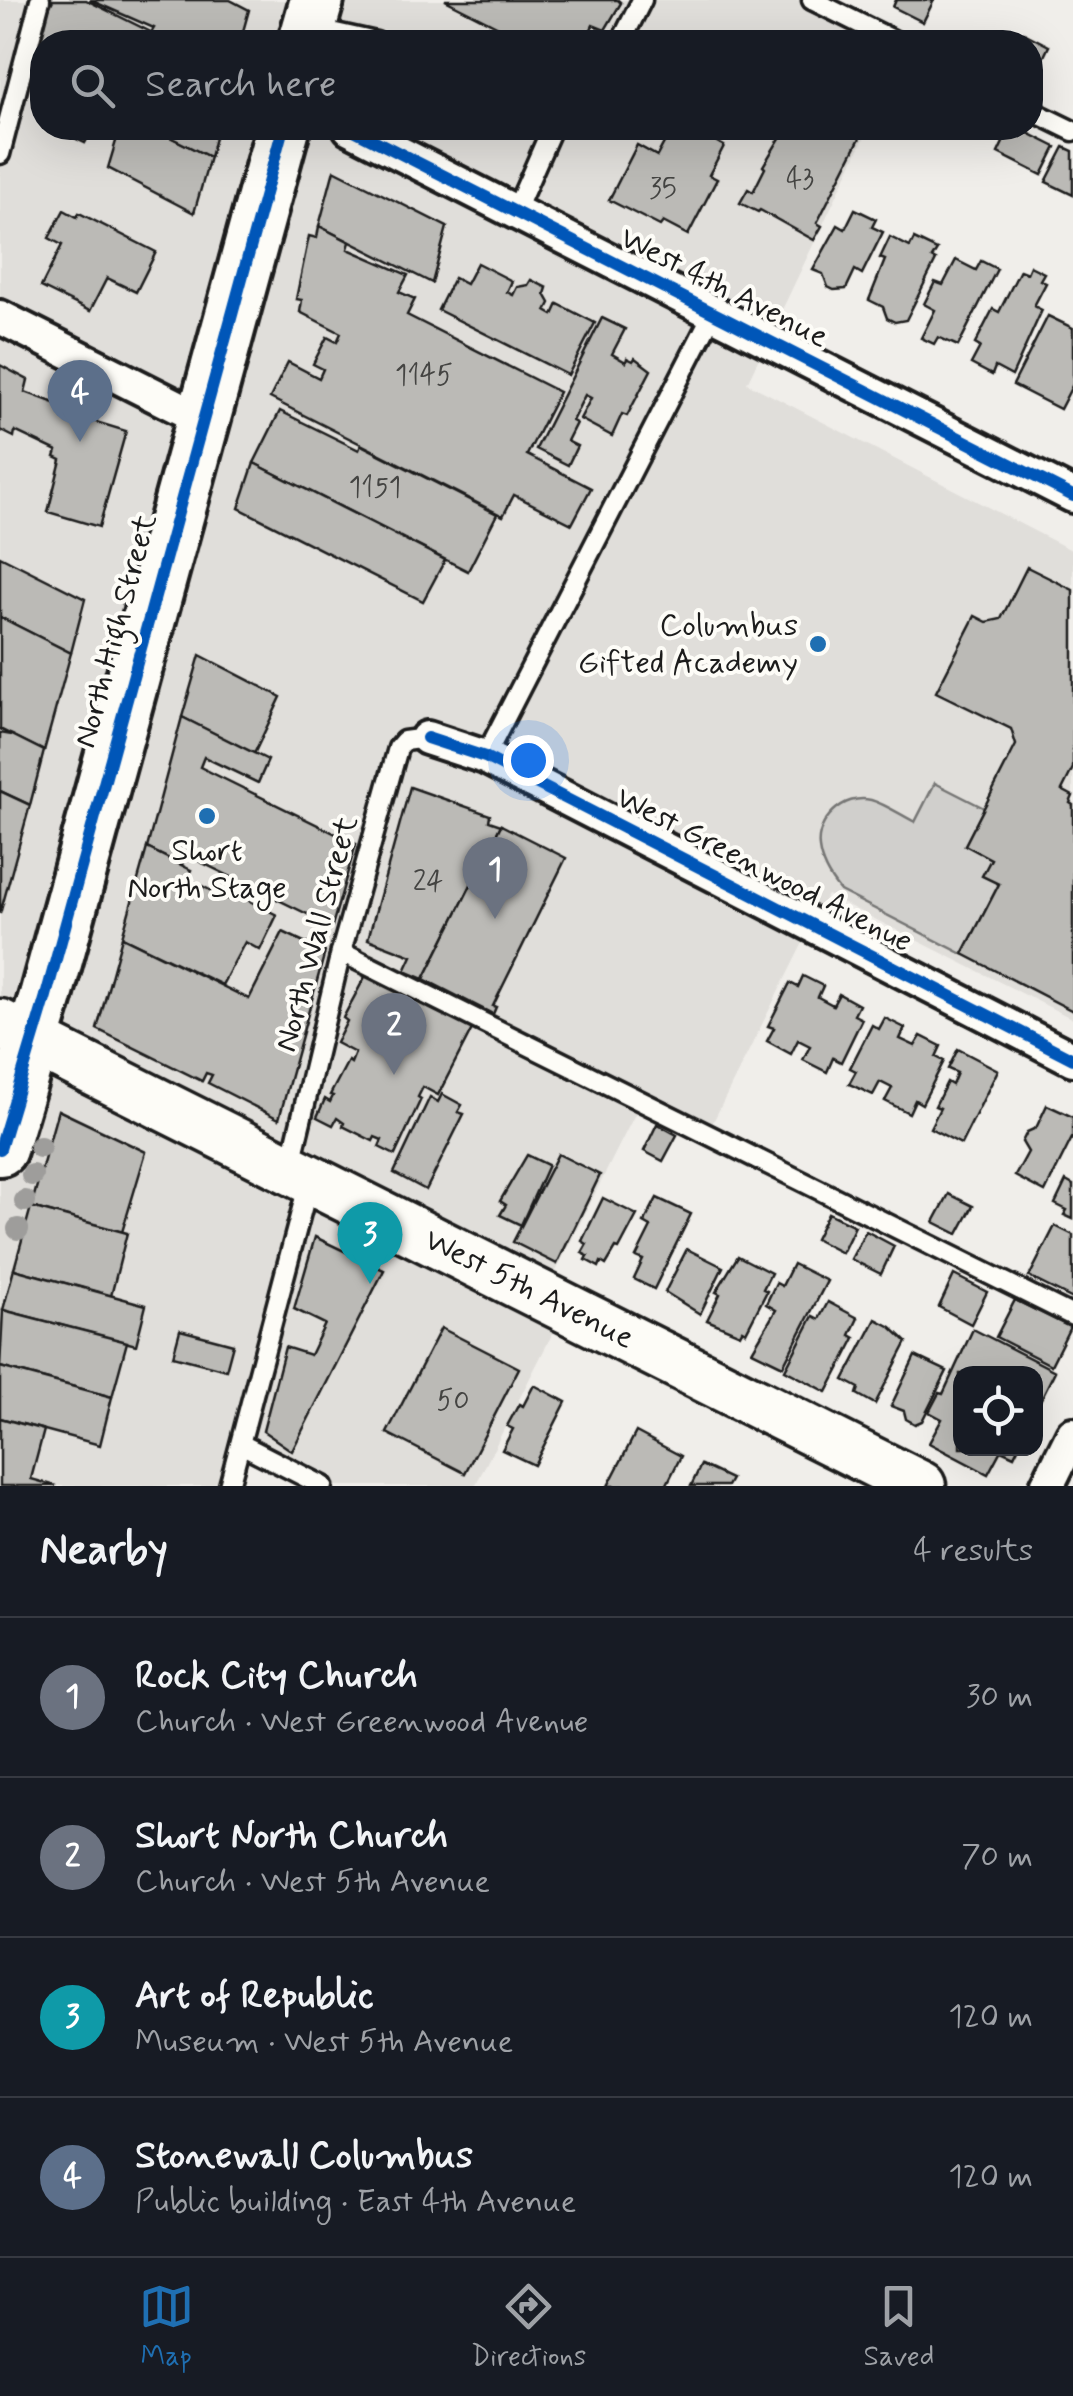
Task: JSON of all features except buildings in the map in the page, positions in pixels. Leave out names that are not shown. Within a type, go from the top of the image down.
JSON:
[{"type":"main road","name":"North High Street","points":[[0,1149],[16,1032],[202,419],[280,140]]},
{"type":"main road","name":"West 5th Avenue","points":[[16,1032],[921,1486]]},
{"type":"street","name":"West 4th Avenue","points":[[374,140],[1073,496]]},
{"type":"street","points":[[0,317],[202,419]]},
{"type":"street","name":"West Greenwood Avenue","points":[[428,738],[486,758],[1073,1058]]},
{"type":"street","points":[[1047,1486],[1073,1434]]},
{"type":"lane","points":[[32,30],[40,0]]},
{"type":"lane","points":[[627,30],[642,0]]},
{"type":"lane","points":[[812,0],[873,30]]},
{"type":"lane","points":[[310,23],[334,30]]},
{"type":"lane","points":[[0,154],[30,38]]},
{"type":"lane","points":[[1043,116],[1073,131]]},
{"type":"lane","points":[[515,212],[547,140]]},
{"type":"lane","points":[[486,758],[713,313]]},
{"type":"lane","name":"North Wall Street","points":[[229,1486],[300,1173],[341,952],[398,748],[404,741],[428,738]]},
{"type":"lane","points":[[341,952],[1073,1316]]},
{"type":"lane","points":[[240,1444],[322,1486]]},
{"type":"shaded area","points":[[0,0],[816,0],[877,30],[30,30],[30,140],[863,140],[747,383],[1073,551],[1073,1019],[827,895],[711,1126],[644,1096],[543,1297],[565,1309],[475,1486],[325,1486],[240,1443],[228,1486],[0,1486]]},
{"type":"shaded area","points":[[935,783],[984,808],[965,845],[991,859],[983,876],[999,884],[963,954],[840,891],[826,871],[819,848],[822,828],[842,805],[871,800],[915,822]]},
{"type":"cycle path","points":[[0,1149],[46,996],[280,140]]},
{"type":"cycle path","points":[[374,140],[1073,496]]},
{"type":"cycle path","points":[[427,738],[485,757],[1073,1059]]},
{"type":"place","name":"Stonewall Columbus","points":[[80,442]]},
{"type":"place","name":"Columbus Gifted Academy","points":[[818,644]]},
{"type":"place","name":"Short North Stage","points":[[207,816]]},
{"type":"place","name":"Rock City Church","points":[[495,919]]},
{"type":"place","name":"Short North Church","points":[[394,1075]]},
{"type":"place","name":"Art of Republic","points":[[370,1284]]}]
